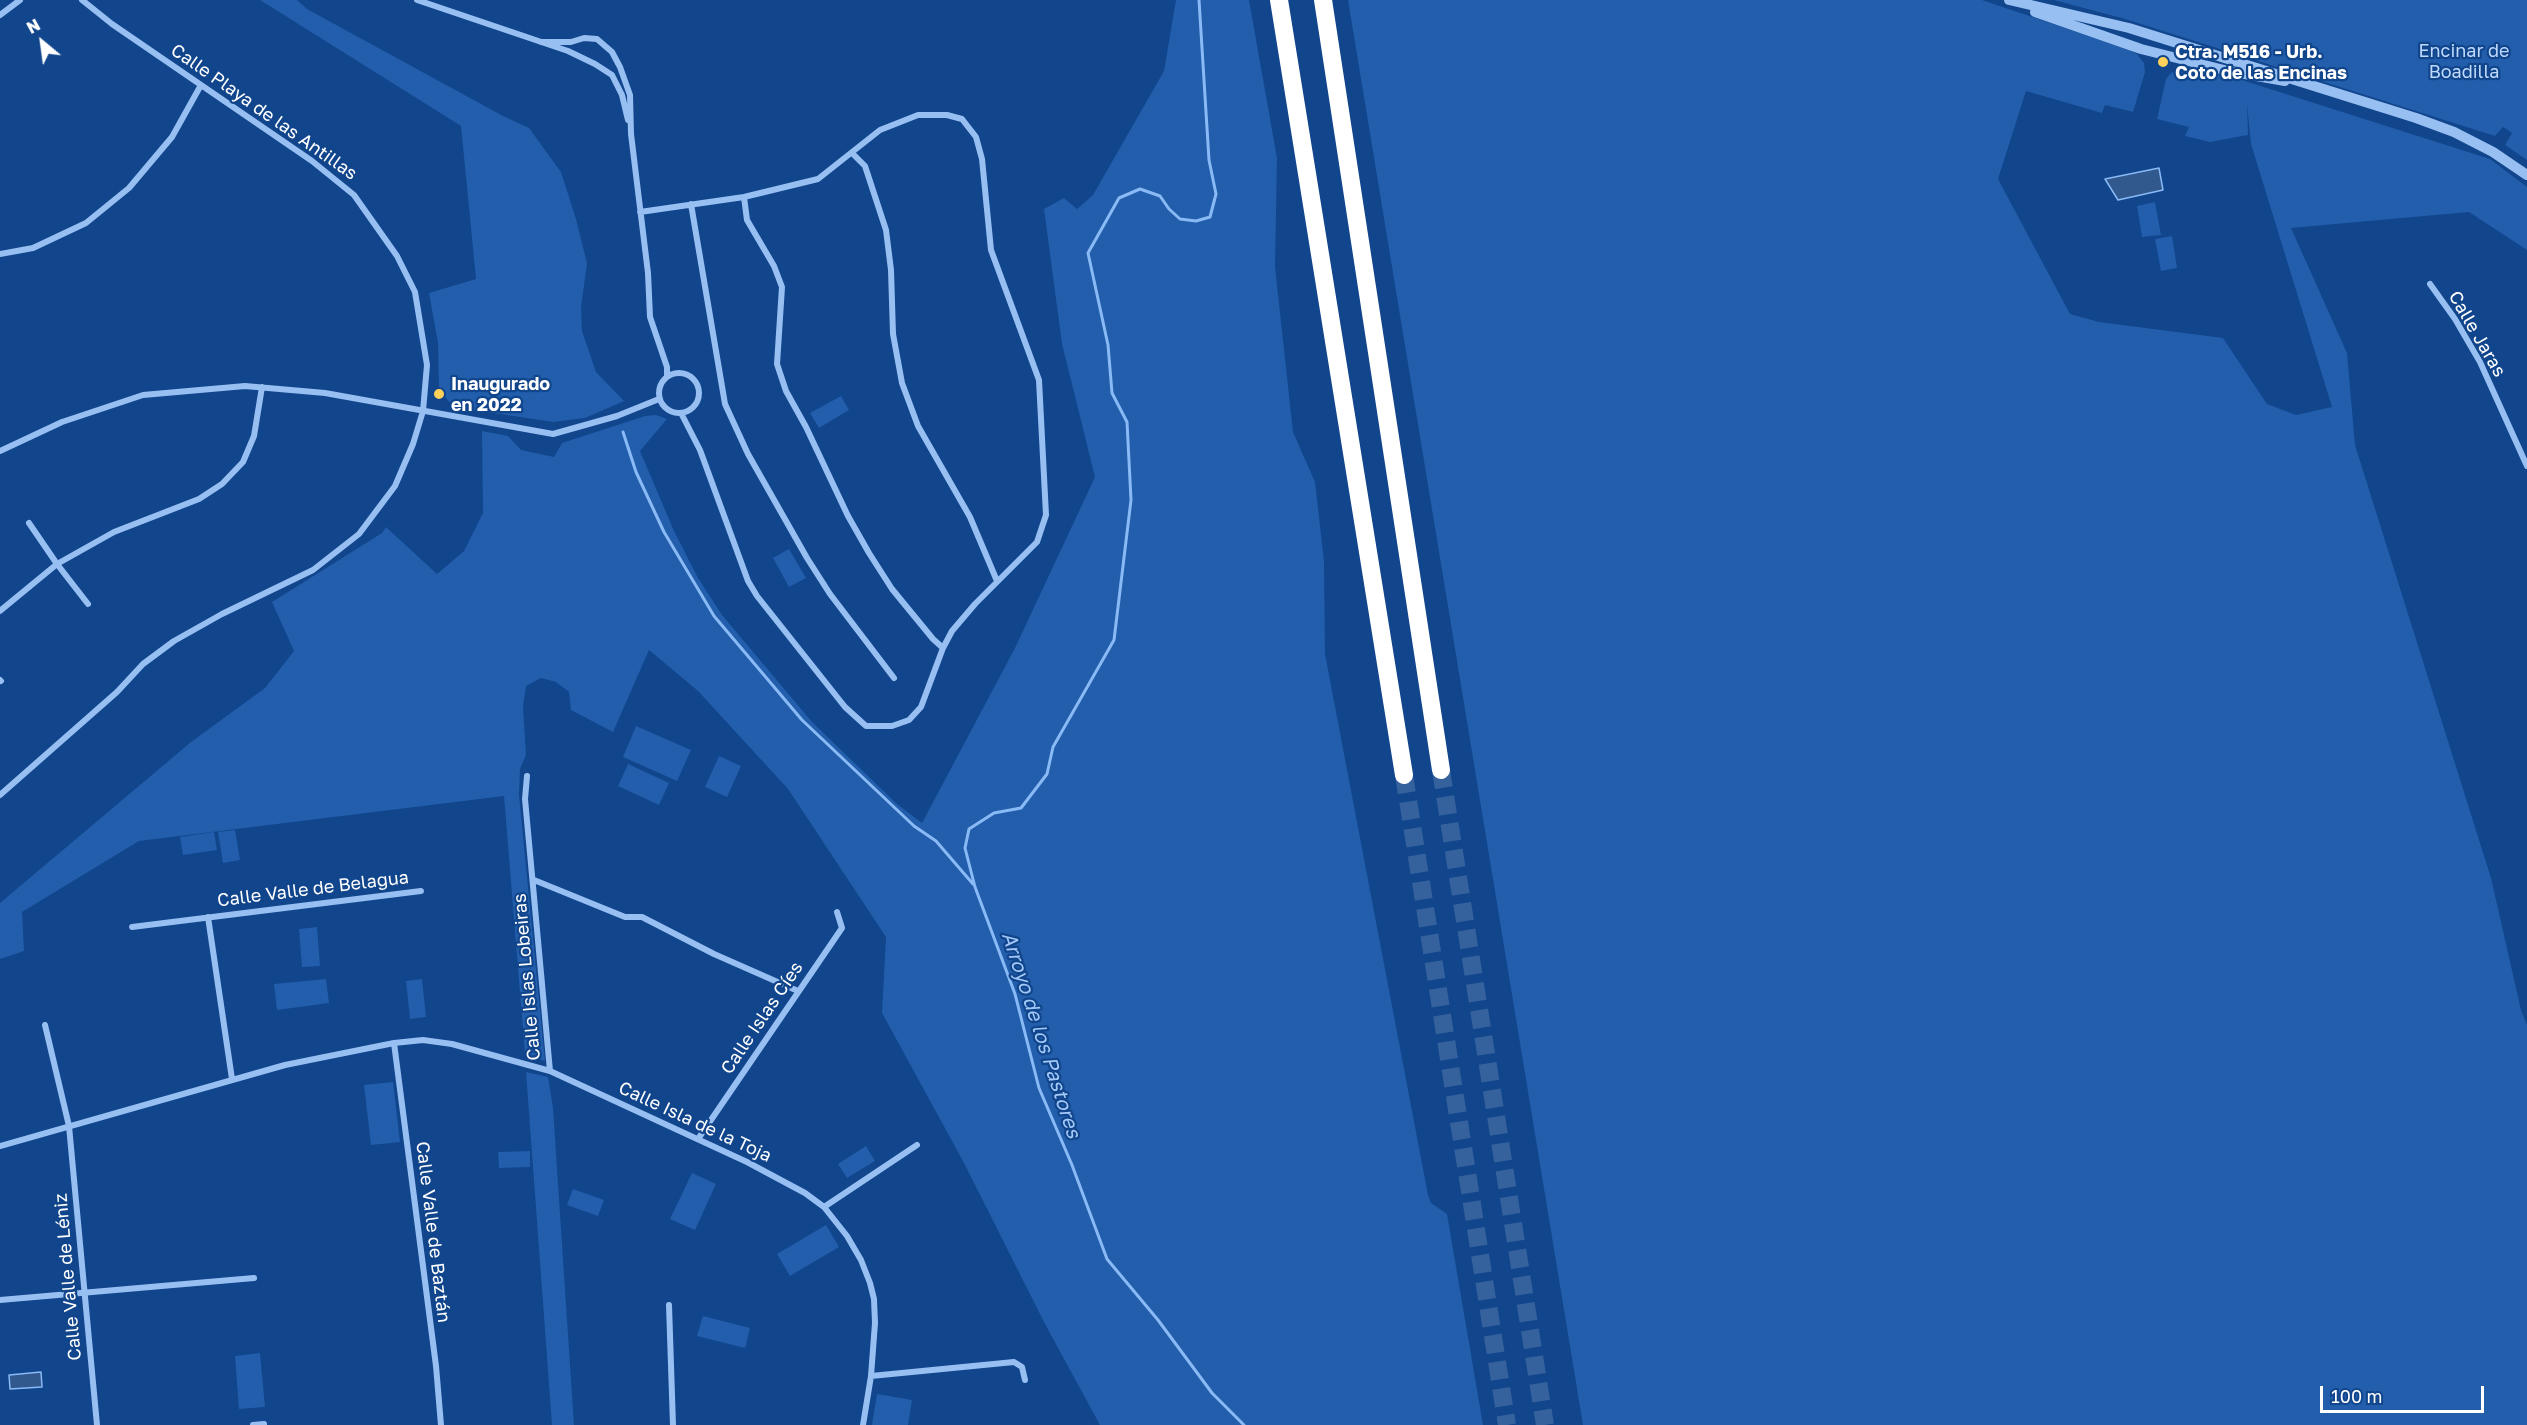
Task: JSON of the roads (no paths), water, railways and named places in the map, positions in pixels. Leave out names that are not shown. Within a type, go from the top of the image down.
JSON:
[{"type":"highway","points":[[1279,0],[1404,776]]},
{"type":"highway","points":[[1323,0],[1441,770]]},
{"type":"street","points":[[0,15],[21,0]]},
{"type":"street","name":"Calle Playa de las Antillas","points":[[0,795],[117,692],[143,664],[174,641],[222,614],[313,570],[359,534],[395,486],[413,444],[423,411],[427,365],[423,332],[414,292],[392,247],[354,195],[312,161],[112,24],[82,0]]},
{"type":"street","points":[[417,0],[577,55],[612,75],[622,95],[631,134]]},
{"type":"street","points":[[2011,0],[2036,12],[2141,49],[2228,71],[2268,79],[2305,82]]},
{"type":"street","points":[[2011,0],[2129,28],[2305,82],[2454,132],[2493,152],[2527,175]]},
{"type":"street","points":[[541,42],[597,39],[612,52],[630,95],[631,134],[651,317],[667,367],[667,376]]},
{"type":"street","points":[[0,254],[33,248],[86,223],[129,188],[172,137],[201,85]]},
{"type":"street","points":[[640,212],[744,197],[818,179],[880,130],[918,115],[947,115],[962,119],[976,137],[982,159],[990,250],[1039,380],[1047,515],[1037,542],[997,581],[952,631],[943,648],[921,707],[909,720],[892,726],[866,726],[845,707],[757,596],[748,580],[700,450],[681,413]]},
{"type":"street","points":[[852,153],[865,166],[886,230],[891,270],[893,334],[902,383],[918,426],[970,517],[997,581]]},
{"type":"street","points":[[744,197],[747,220],[774,266],[782,287],[777,364],[786,391],[806,427],[848,516],[869,553],[892,589],[943,648]]},
{"type":"street","points":[[691,204],[725,404],[748,454],[818,576],[894,678]]},
{"type":"street","name":"Calle Jaras","points":[[2430,284],[2455,319],[2480,362],[2527,466]]},
{"type":"street","points":[[678,372],[690,375],[698,385],[699,398],[692,408],[681,413],[667,410],[658,399],[659,386],[667,376],[678,372]]},
{"type":"street","points":[[0,451],[62,422],[143,395],[244,386],[326,393],[553,434],[617,416],[658,399]]},
{"type":"street","points":[[0,611],[57,564],[114,532],[190,503],[222,484],[243,462],[254,436],[262,387]]},
{"type":"street","points":[[29,523],[88,604]]},
{"type":"street","points":[[527,776],[525,799],[534,880]]},
{"type":"street","name":"Calle Islas Lobeiras","points":[[550,1071],[534,880],[625,917],[642,917],[714,954],[798,991]]},
{"type":"street","name":"Calle Valle de Belagua","points":[[132,927],[422,891]]},
{"type":"street","name":"Calle Islas Cíes","points":[[698,1139],[842,928],[837,912]]},
{"type":"street","name":"Calle Valle de Belagua","points":[[208,917],[232,1079]]},
{"type":"street","points":[[45,1024],[69,1126]]},
{"type":"street","points":[[0,1146],[285,1065],[394,1043],[423,1040],[452,1044],[550,1071]]},
{"type":"street","name":"Calle Valle de Baztán","points":[[394,1043],[436,1366],[441,1425]]},
{"type":"street","name":"Calle Isla de la Toja","points":[[550,1071],[781,1179],[824,1207],[847,1236],[870,1282],[875,1323],[871,1376],[863,1425]]},
{"type":"street","name":"Calle Valle de Léniz","points":[[69,1126],[97,1425]]},
{"type":"street","points":[[824,1207],[917,1145]]},
{"type":"street","points":[[0,1300],[254,1278]]},
{"type":"street","points":[[669,1305],[674,1425]]},
{"type":"street","points":[[871,1376],[1014,1362],[1022,1367],[1025,1380]]},
{"type":"street","points":[[253,1425],[264,1424]]},
{"type":"waterway","name":"Arroyo de los Pastores","points":[[1199,0],[1209,160],[1216,194],[1210,217],[1196,221],[1180,219],[1160,196],[1140,189],[1119,198],[1088,253],[1108,345],[1112,393],[1127,422],[1131,500],[1114,640],[1053,747],[1047,774],[1021,808],[994,813],[969,829],[965,848],[975,887],[1015,994],[1039,1088],[1072,1165],[1107,1259],[1158,1320],[1212,1393],[1244,1425]]},
{"type":"waterway","name":"Arroyo de los Pastores","points":[[623,432],[636,472],[664,532],[714,616],[802,720],[914,826],[936,841],[973,884]]},
{"type":"tunnel","points":[[1441,770],[1545,1425]]},
{"type":"tunnel","points":[[1404,775],[1507,1425]]},
{"type":"place","name":"Ctra. M516 - Urb. Coto de las Encinas","points":[[2163,62]]},
{"type":"place","name":"Inaugurado en 2022","points":[[439,394]]},
{"type":"park label","name":"Encinar de Boadilla","points":[[2464,61]]}]
